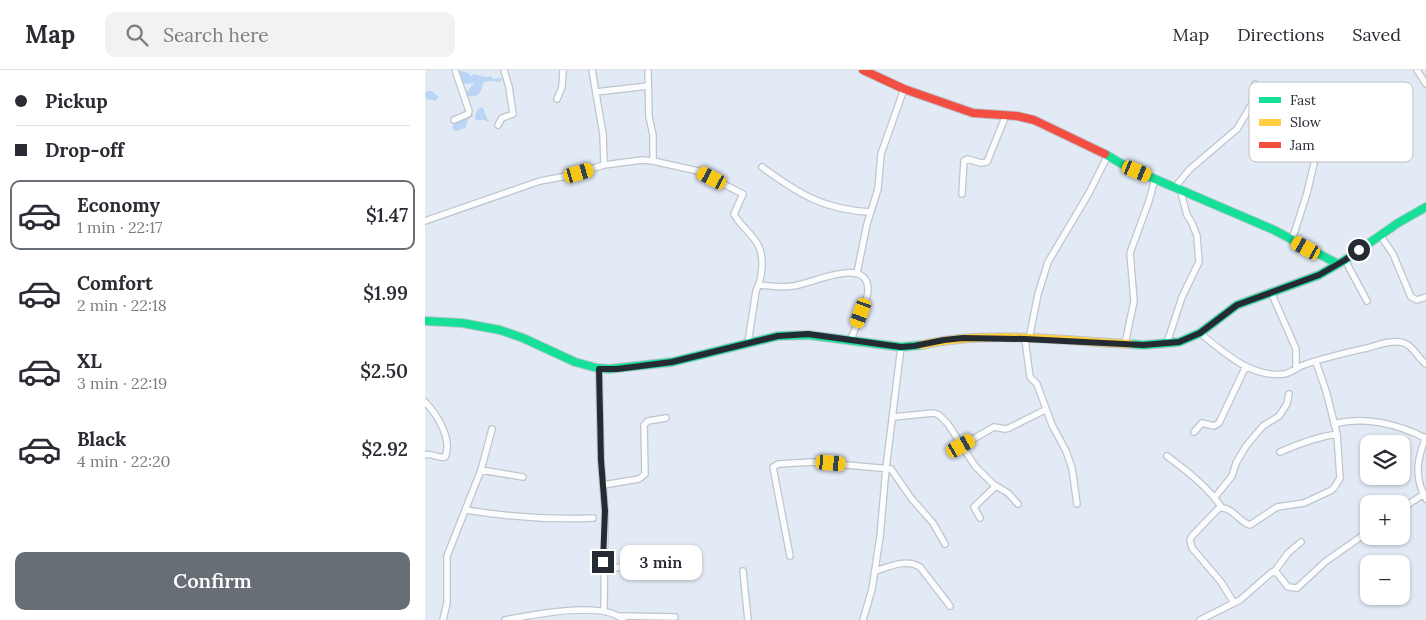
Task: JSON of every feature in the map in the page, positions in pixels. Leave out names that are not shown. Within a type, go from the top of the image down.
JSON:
[{"type":"street","points":[[454,120],[469,112],[455,70]]},
{"type":"street","points":[[498,125],[502,118],[513,114],[504,70]]},
{"type":"street","points":[[557,99],[562,87],[563,70]]},
{"type":"street","points":[[592,70],[603,134],[604,165]]},
{"type":"street","points":[[648,70],[649,117],[653,135],[653,161]]},
{"type":"street","points":[[863,70],[904,89],[973,113],[1034,120],[1108,155],[1127,167],[1274,230],[1337,264]]},
{"type":"street","points":[[1417,70],[1426,84]]},
{"type":"street","points":[[596,92],[648,86]]},
{"type":"street","points":[[857,273],[871,212],[879,189],[881,154],[904,89]]},
{"type":"street","points":[[1178,188],[1190,169],[1237,129],[1249,109]]},
{"type":"street","points":[[962,194],[964,161],[967,159],[981,163],[987,162],[1006,116]]},
{"type":"street","points":[[1077,504],[1072,468],[1066,451],[1045,410],[1037,384],[1030,376],[1027,339],[1048,262],[1089,193],[1108,155]]},
{"type":"street","points":[[425,220],[540,181],[567,176],[604,165],[642,160],[698,171],[743,194],[734,214],[743,228],[759,246],[761,261],[759,285],[756,291],[748,343]]},
{"type":"street","points":[[1292,240],[1307,194],[1314,162]]},
{"type":"street","points":[[762,167],[806,197],[852,212],[871,212]]},
{"type":"street","points":[[1125,344],[1134,301],[1130,252],[1149,201],[1155,178]]},
{"type":"street","points":[[1167,343],[1182,297],[1199,262],[1197,236],[1193,223],[1187,215],[1178,188]]},
{"type":"street","points":[[425,322],[460,323],[512,333],[571,361],[599,369],[617,369],[672,362],[778,336],[808,334],[901,347],[963,338],[1143,345],[1179,342],[1200,333],[1237,305],[1319,275],[1426,207]]},
{"type":"street","points":[[1380,235],[1393,254],[1411,297],[1417,300],[1426,297]]},
{"type":"street","points":[[1345,260],[1367,302]]},
{"type":"street","points":[[759,285],[793,286],[836,275],[857,273],[866,279],[868,294],[850,341]]},
{"type":"street","points":[[1271,292],[1296,349],[1296,368]]},
{"type":"street","points":[[1200,333],[1233,359],[1263,372],[1287,373],[1296,368],[1347,352],[1396,342],[1412,347],[1426,364]]},
{"type":"street","points":[[863,620],[872,589],[880,537],[886,468],[901,347]]},
{"type":"street","points":[[1234,603],[1221,582],[1190,544],[1191,536],[1212,514],[1222,508],[1228,509],[1250,525],[1277,507],[1304,503],[1334,488],[1340,478],[1337,434],[1326,391],[1315,362]]},
{"type":"street","points":[[1194,432],[1202,422],[1214,426],[1219,423],[1246,366]]},
{"type":"street","points":[[599,369],[601,460],[605,511],[604,610],[611,617],[621,618],[675,617]]},
{"type":"street","points":[[1215,497],[1232,476],[1236,463],[1246,446],[1263,426],[1279,416],[1287,404],[1289,394]]},
{"type":"street","points":[[425,402],[437,415],[447,447],[445,456],[425,455]]},
{"type":"street","points":[[961,446],[995,427],[1005,430],[1045,410]]},
{"type":"street","points":[[893,417],[937,414],[948,424],[975,466],[996,486],[1008,493],[1018,504]]},
{"type":"street","points":[[603,485],[639,479],[645,474],[644,425],[648,421],[666,418]]},
{"type":"street","points":[[1334,424],[1347,420],[1377,422],[1407,429],[1426,438],[1417,466],[1418,478],[1425,496],[1410,504]]},
{"type":"street","points":[[443,620],[448,597],[447,556],[481,470],[492,429]]},
{"type":"street","points":[[1280,452],[1303,443],[1337,434]]},
{"type":"street","points":[[1167,456],[1187,471],[1215,497],[1222,508]]},
{"type":"street","points":[[790,556],[773,468],[775,464],[813,462],[892,470],[911,498],[933,523],[945,544]]},
{"type":"street","points":[[481,470],[523,477]]},
{"type":"street","points":[[980,518],[974,507],[996,486]]},
{"type":"street","points":[[466,510],[520,517],[593,518]]},
{"type":"street","points":[[1274,572],[1288,587],[1297,588],[1325,562],[1360,537]]},
{"type":"street","points":[[1200,620],[1234,603],[1267,575],[1274,572],[1288,553],[1301,542]]},
{"type":"street","points":[[603,569],[665,562]]},
{"type":"street","points":[[875,571],[908,562],[915,564],[920,567],[950,606]]},
{"type":"street","points":[[743,571],[748,620]]},
{"type":"street","points":[[508,620],[576,610],[604,610]]},
{"type":"shaded area","points":[[458,70],[471,76],[474,74],[485,77],[491,76],[493,79],[503,78],[500,82],[489,81],[483,83],[478,94],[467,96],[467,92],[474,83],[463,84],[456,76]]},
{"type":"shaded area","points":[[427,91],[432,91],[439,97],[435,101],[426,99],[425,94]]},
{"type":"shaded area","points":[[482,107],[488,122],[476,120],[477,110]]},
{"type":"shaded area","points":[[472,114],[474,115],[468,119],[466,127],[458,131],[454,130],[452,127],[454,124]]},
{"type":"traffic: fast","points":[[1105,154],[1127,167],[1274,230],[1338,264]]},
{"type":"traffic: fast","points":[[1130,344],[1144,345],[1179,342],[1200,333],[1237,305],[1319,275],[1345,260],[1398,223],[1426,207]]},
{"type":"traffic: fast","points":[[425,321],[462,323],[500,330],[523,338],[575,362],[609,369],[672,362],[778,336],[808,335],[901,347],[922,345]]},
{"type":"traffic: slow","points":[[922,345],[972,338],[998,337],[1130,344]]},
{"type":"traffic: jam","points":[[863,70],[904,89],[973,113],[1017,116],[1034,120],[1105,154]]},
{"type":"route","points":[[603,562],[605,511],[601,460],[599,369],[617,369],[672,362],[778,336],[808,334],[901,347],[963,338],[1143,345],[1179,342],[1200,333],[1237,305],[1319,275],[1359,250]]}]
